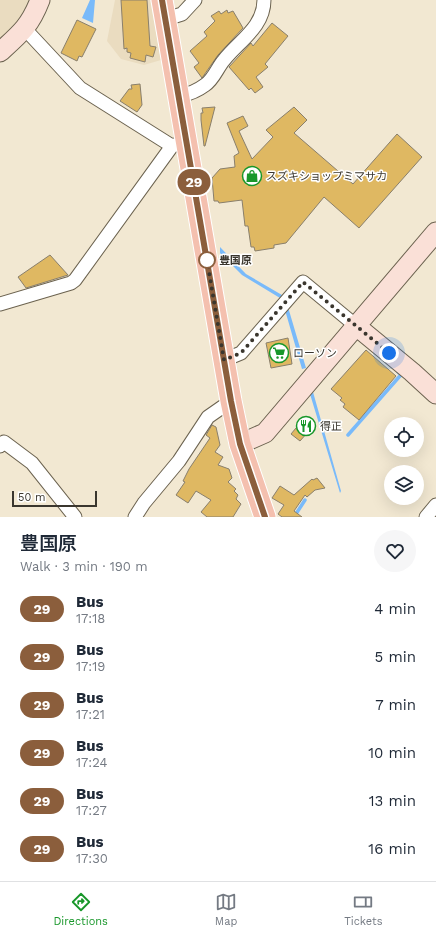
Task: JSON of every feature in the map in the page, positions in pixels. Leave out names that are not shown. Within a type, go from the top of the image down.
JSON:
[{"type":"main road","points":[[164,9],[180,96],[180,143],[231,401],[240,444],[265,517]]},
{"type":"street","points":[[0,52],[25,29],[33,18],[40,0]]},
{"type":"street","points":[[164,9],[182,14],[195,0]]},
{"type":"street","points":[[180,96],[192,93],[205,85],[213,77],[220,65],[249,35],[261,17],[264,0]]},
{"type":"street","points":[[0,304],[71,283],[75,280],[180,143],[80,88],[25,29]]},
{"type":"street","points":[[240,444],[264,433],[436,232]]},
{"type":"street","points":[[224,360],[241,353],[303,282],[412,372],[436,394]]},
{"type":"street","points":[[135,517],[144,503],[179,461],[208,418],[231,401]]},
{"type":"street","points":[[1,442],[32,462],[75,517]]},
{"type":"street","points":[[426,517],[436,505]]},
{"type":"shaded area","points":[[0,0],[32,0],[22,24],[0,44]]},
{"type":"shaded area","points":[[115,0],[150,0],[161,60],[144,65],[121,59],[107,41]]},
{"type":"water","points":[[90,0],[95,0],[93,23],[82,18]]},
{"type":"water","points":[[220,247],[246,274],[282,295],[288,307],[306,368],[302,369],[285,310],[280,298],[242,275],[220,253]]},
{"type":"water","points":[[313,392],[341,491],[340,493],[310,394]]},
{"type":"building","points":[[121,0],[147,0],[150,46],[156,47],[153,57],[146,55],[145,62],[130,58],[131,53],[127,52],[127,48],[124,49]]},
{"type":"building","points":[[227,10],[228,13],[233,11],[243,28],[218,55],[202,78],[194,67],[199,63],[190,51],[207,36],[204,32],[215,21],[211,16],[219,11],[221,14]]},
{"type":"building","points":[[77,20],[96,29],[82,57],[79,56],[77,61],[61,53]]},
{"type":"building","points":[[272,23],[288,36],[265,64],[268,67],[256,77],[263,87],[255,93],[251,88],[249,90],[229,67],[251,43],[253,46]]},
{"type":"building","points":[[140,84],[142,105],[137,112],[120,101],[129,89],[132,89],[131,85]]},
{"type":"building","points":[[215,107],[204,146],[201,120],[201,113],[203,113],[202,108]]},
{"type":"building","points":[[294,107],[307,120],[294,133],[353,184],[397,134],[422,157],[359,228],[324,197],[286,243],[274,245],[274,248],[255,251],[254,247],[251,247],[248,226],[245,226],[242,200],[219,203],[218,201],[214,201],[212,178],[220,169],[235,167],[234,156],[239,153],[227,123],[243,116],[248,126],[239,131],[252,159],[273,137],[266,130]]},
{"type":"building","points":[[50,255],[68,275],[26,288],[18,277]]},
{"type":"building","name":"ローソン","points":[[288,338],[292,364],[271,368],[266,343]]},
{"type":"building","points":[[366,350],[396,376],[359,420],[343,407],[345,404],[340,400],[342,398],[331,389]]},
{"type":"building","name":"得正","points":[[306,416],[315,424],[300,441],[291,434]]},
{"type":"building","points":[[212,425],[216,427],[220,445],[215,452],[223,457],[218,465],[229,469],[232,478],[228,482],[236,489],[234,491],[238,495],[236,499],[241,504],[233,517],[207,517],[201,512],[211,500],[196,491],[188,503],[176,495],[185,482],[183,481],[189,469],[210,438],[206,435]]},
{"type":"building","points":[[317,478],[325,488],[315,490],[307,497],[305,495],[294,511],[302,517],[282,517],[278,514],[284,505],[272,498],[280,486],[294,495],[312,479]]},
{"type":"waterway","points":[[348,435],[401,375],[398,372]]},
{"type":"waterway","points":[[294,517],[305,500]]},
{"type":"bus line","name":"29","points":[[162,0],[231,401],[240,444],[265,517]]},
{"type":"place","name":"スズキショップミマサカ","points":[[252,176]]},
{"type":"place","name":"豊国原","points":[[207,260]]},
{"type":"place","name":"ローソン","points":[[279,353]]},
{"type":"place","name":"得正","points":[[306,426]]},
{"type":"route","points":[[207,260],[224,360],[241,353],[303,282],[389,353]]}]
